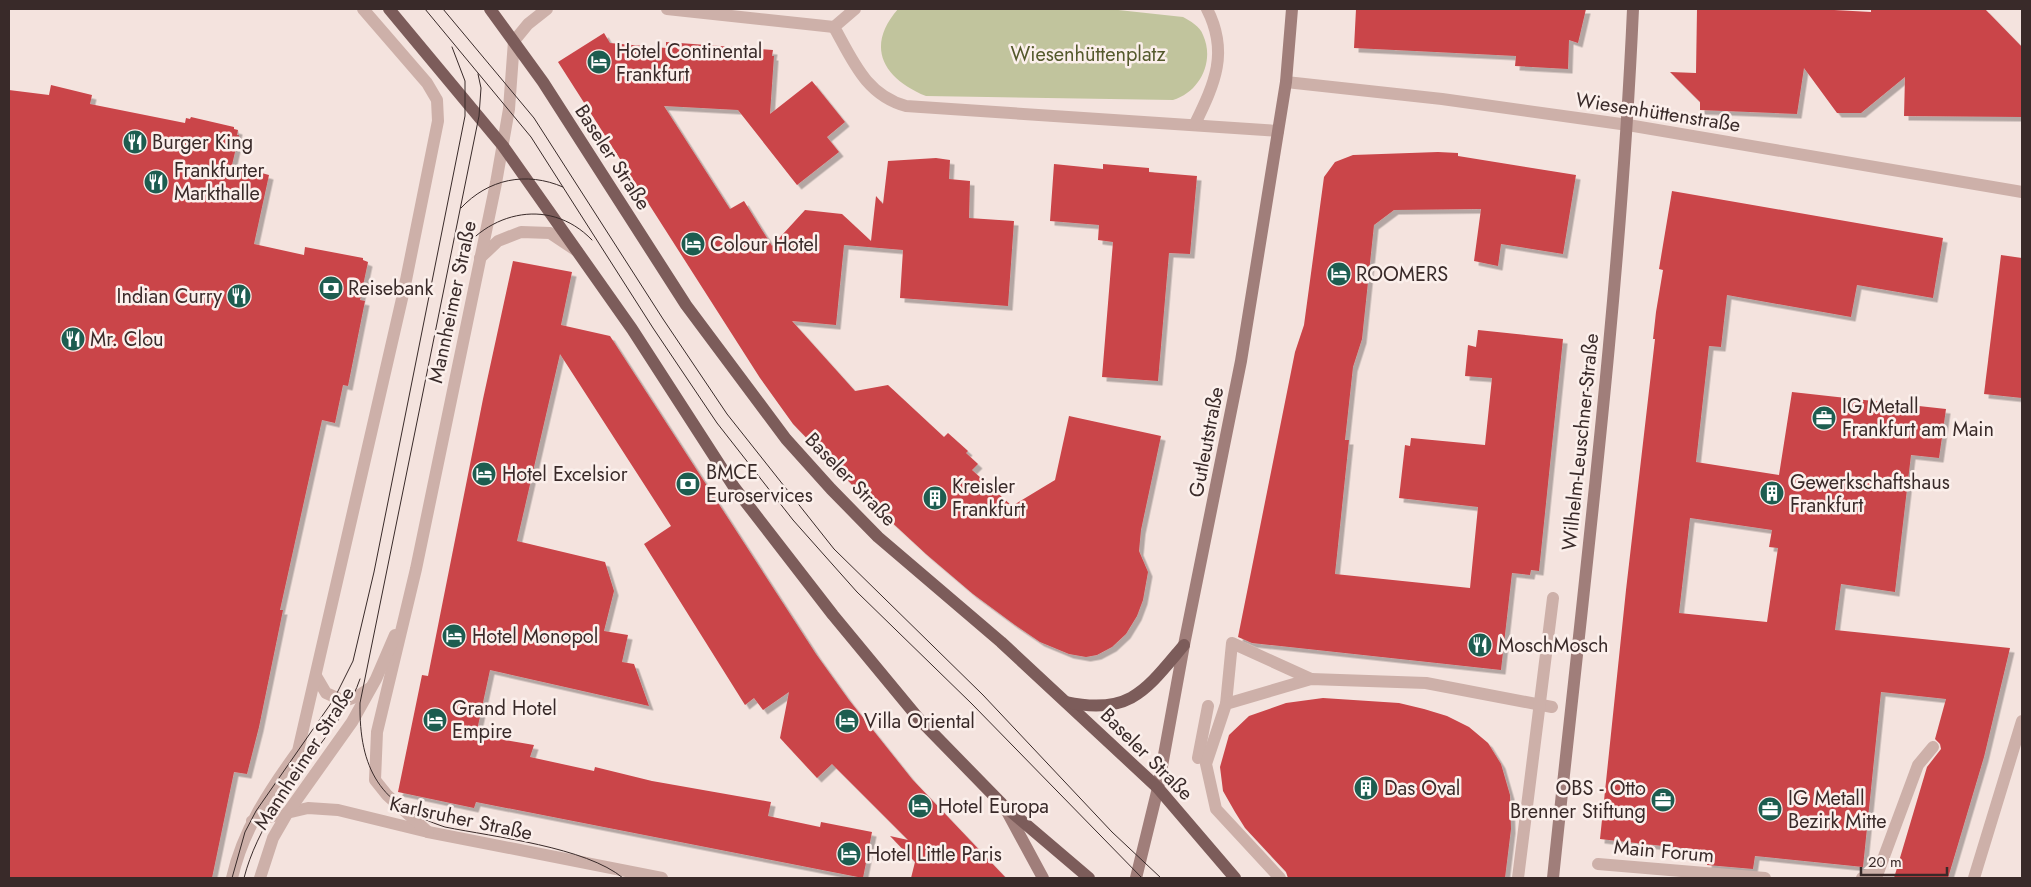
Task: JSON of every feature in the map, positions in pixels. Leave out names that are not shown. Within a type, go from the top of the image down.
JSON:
[{"type":"main road","points":[[389,9],[503,146],[578,251],[734,486],[833,615],[919,719],[1002,804],[1089,878]]},
{"type":"main road","name":"Baseler Straße","points":[[490,9],[543,82],[686,305],[786,439],[878,537],[1001,642],[1158,788],[1235,878]]},
{"type":"main road","name":"Gutleutstraße","points":[[1136,878],[1158,788],[1184,645],[1241,362],[1286,82],[1292,9]]},
{"type":"main road","name":"Wilhelm-Leuschner-Straße","points":[[1553,878],[1603,414],[1628,125],[1633,9]]},
{"type":"main road","points":[[1065,701],[1091,707],[1112,706],[1129,699],[1145,689],[1184,645]]},
{"type":"main road","points":[[1002,804],[1043,878]]},
{"type":"street","name":"Mannheimer Straße","points":[[232,878],[246,832],[298,751],[418,222],[438,121],[438,100],[427,83],[363,9]]},
{"type":"street","points":[[514,41],[528,24],[547,9]]},
{"type":"street","points":[[667,9],[834,27],[855,9]]},
{"type":"street","points":[[1195,124],[1210,93],[1217,71],[1219,48],[1214,22],[1207,9]]},
{"type":"street","points":[[834,27],[859,73],[876,91],[889,101],[898,104],[1278,130]]},
{"type":"street","name":"Mannheimer Straße","points":[[428,832],[387,795],[375,780],[377,732],[416,569],[503,146],[509,109],[514,41]]},
{"type":"street","name":"Wiesenhüttenstraße","points":[[1286,82],[1442,99],[1628,125],[2022,192]]},
{"type":"street","points":[[480,258],[498,240],[521,232],[550,234],[578,251]]},
{"type":"street","name":"Mannheimer Straße","points":[[260,878],[273,838],[288,812],[352,722],[372,687],[400,624],[416,569]]},
{"type":"street","points":[[1518,878],[1553,598]]},
{"type":"street","points":[[1202,761],[1226,704],[1232,643],[1310,679]]},
{"type":"street","name":"Mannheimer Straße","points":[[316,676],[326,694],[344,701],[358,696],[372,687]]},
{"type":"street","points":[[1226,704],[1310,679],[1426,684],[1552,707]]},
{"type":"street","points":[[1202,761],[1208,706]]},
{"type":"street","points":[[1974,878],[2022,721]]},
{"type":"street","points":[[1862,878],[1878,874],[1918,765],[1933,747]]},
{"type":"street","name":"Baseler Straße","points":[[1202,761],[1216,809],[1280,878]]},
{"type":"street","name":"Karlsruher Straße","points":[[252,821],[308,808],[338,810],[428,832],[662,878]]},
{"type":"street","name":"Main Forum","points":[[1598,864],[1765,878]]},
{"type":"green space","name":"Wiesenhüttenplatz","points":[[898,9],[1109,9],[1183,17],[1202,32],[1206,45],[1206,65],[1198,83],[1183,96],[1173,100],[926,96],[911,89],[899,80],[890,71],[884,60],[881,48],[882,36]]},
{"type":"building","points":[[1356,9],[1586,9],[1578,43],[1569,40],[1568,69],[1515,66],[1516,56],[1354,48]]},
{"type":"building","points":[[1697,9],[1816,9],[1871,12],[1871,9],[1985,9],[2022,47],[2022,117],[1904,116],[1905,77],[1861,113],[1837,113],[1804,68],[1797,114],[1700,110],[1700,102],[1670,72],[1696,73]]},
{"type":"building","points":[[604,33],[610,43],[666,48],[666,42],[773,50],[770,114],[812,81],[845,122],[827,137],[839,152],[797,185],[738,110],[664,106],[730,209],[744,201],[772,246],[805,210],[842,214],[871,241],[876,196],[883,204],[888,161],[936,158],[950,160],[949,179],[970,181],[969,218],[1014,221],[1008,306],[900,298],[903,250],[844,245],[836,325],[792,321],[855,391],[888,385],[944,437],[948,433],[968,451],[966,453],[978,464],[972,470],[1012,506],[1055,480],[1069,416],[1161,436],[1141,530],[1139,551],[1148,572],[1143,600],[1137,616],[1126,634],[1112,647],[1097,655],[1086,657],[1069,654],[1040,642],[1015,625],[973,594],[926,554],[858,491],[793,424],[760,378],[558,62]]},
{"type":"building","points":[[51,85],[92,95],[90,104],[185,123],[186,118],[190,119],[191,117],[234,127],[234,129],[238,130],[237,135],[239,135],[232,165],[269,175],[254,244],[304,255],[305,247],[363,258],[363,260],[368,262],[360,300],[365,301],[348,386],[343,385],[335,423],[322,420],[280,610],[283,610],[259,727],[247,774],[234,772],[212,878],[9,878],[9,90],[49,95]]},
{"type":"building","points":[[1458,153],[1458,156],[1576,175],[1563,254],[1501,244],[1498,266],[1474,261],[1481,209],[1394,210],[1374,225],[1362,339],[1353,367],[1345,440],[1349,440],[1335,574],[1470,588],[1478,507],[1399,498],[1405,445],[1410,446],[1411,438],[1485,445],[1492,378],[1465,376],[1468,345],[1476,347],[1478,330],[1563,339],[1539,571],[1531,570],[1530,575],[1512,573],[1501,670],[1252,643],[1238,637],[1295,352],[1304,325],[1324,177],[1335,162],[1353,155]]},
{"type":"building","points":[[1054,164],[1103,169],[1103,164],[1149,168],[1149,172],[1197,176],[1190,254],[1169,253],[1158,381],[1102,377],[1113,242],[1098,240],[1099,225],[1050,221]]},
{"type":"building","points":[[1672,191],[1943,238],[1933,298],[1857,285],[1851,317],[1727,295],[1721,347],[1709,346],[1696,462],[1779,475],[1792,392],[1946,409],[1939,458],[1911,455],[1895,592],[1841,584],[1835,630],[2010,648],[1984,757],[1948,878],[1894,878],[1927,767],[1941,749],[1940,744],[1935,739],[1946,699],[1881,692],[1863,867],[1755,856],[1753,869],[1707,865],[1708,851],[1600,839],[1655,339],[1653,339],[1663,270],[1659,269]],"holes":[[[1690,518],[1772,530],[1769,547],[1778,548],[1767,622],[1679,613]]]},
{"type":"building","points":[[2001,255],[2022,258],[2022,398],[1984,394]]},
{"type":"building","points":[[513,261],[572,272],[561,325],[610,336],[816,654],[849,700],[912,779],[1006,878],[911,878],[915,862],[890,836],[908,840],[832,764],[817,778],[780,738],[789,692],[763,710],[754,698],[745,705],[644,544],[671,526],[560,354],[517,541],[605,562],[614,591],[604,631],[628,635],[622,662],[634,664],[649,706],[490,670],[476,735],[534,745],[530,757],[594,771],[595,767],[652,781],[771,802],[768,816],[820,827],[821,822],[872,832],[863,878],[476,802],[474,808],[398,792],[422,675],[428,676],[483,399]]},
{"type":"building","name":"Das Oval","points":[[1323,698],[1399,703],[1424,709],[1447,716],[1469,727],[1488,743],[1501,764],[1510,795],[1511,829],[1505,878],[1288,878],[1286,872],[1245,828],[1235,812],[1223,791],[1220,767],[1229,735],[1249,716],[1286,703]]},
{"type":"tram line","points":[[425,9],[531,137],[653,328],[717,423],[793,520],[857,592],[972,704],[1142,878]]},
{"type":"tram line","points":[[443,9],[534,118],[663,319],[727,414],[834,549],[983,695],[1112,832],[1161,878]]},
{"type":"tram line","points":[[232,878],[245,832],[256,811],[334,699],[353,661],[374,572],[465,116],[465,81],[452,47]]},
{"type":"tram line","points":[[478,74],[481,88],[479,116],[360,703],[364,747],[369,766],[389,796],[404,808],[423,818],[445,827],[513,839],[563,851],[607,867],[623,878]]},
{"type":"tram line","points":[[461,208],[483,190],[495,184],[508,181],[535,179],[563,187]]},
{"type":"tram line","points":[[452,265],[465,247],[480,233],[497,222],[516,216],[536,214],[556,217],[575,226],[592,240]]},
{"type":"tram line","points":[[244,878],[257,841],[266,823],[344,712],[360,679]]},
{"type":"place","name":"Hotel Continental Frankfurt","points":[[599,62]]},
{"type":"place","name":"Burger King","points":[[135,142]]},
{"type":"place","name":"Frankfurter Markthalle","points":[[156,182]]},
{"type":"place","name":"Colour Hotel","points":[[693,244]]},
{"type":"place","name":"ROOMERS","points":[[1339,274]]},
{"type":"place","name":"Reisebank","points":[[331,288]]},
{"type":"place","name":"Indian Curry","points":[[239,296]]},
{"type":"place","name":"Mr. Clou","points":[[73,339]]},
{"type":"place","name":"IG Metall Frankfurt am Main","points":[[1824,418]]},
{"type":"place","name":"Hotel Excelsior","points":[[484,474]]},
{"type":"place","name":"BMCE Euroservices","points":[[688,484]]},
{"type":"place","name":"Gewerkschaftshaus Frankfurt","points":[[1772,493]]},
{"type":"place","name":"Kreisler Frankfurt","points":[[935,498]]},
{"type":"place","name":"Hotel Monopol","points":[[454,636]]},
{"type":"place","name":"MoschMosch","points":[[1480,645]]},
{"type":"place","name":"Grand Hotel Empire","points":[[435,720]]},
{"type":"place","name":"Villa Oriental","points":[[847,721]]},
{"type":"place","name":"Das Oval","points":[[1366,788]]},
{"type":"place","name":"OBS - Otto Brenner Stiftung","points":[[1663,800]]},
{"type":"place","name":"Hotel Europa","points":[[920,806]]},
{"type":"place","name":"IG Metall Bezirk Mitte","points":[[1770,809]]},
{"type":"place","name":"Hotel Little Paris","points":[[849,854]]}]
